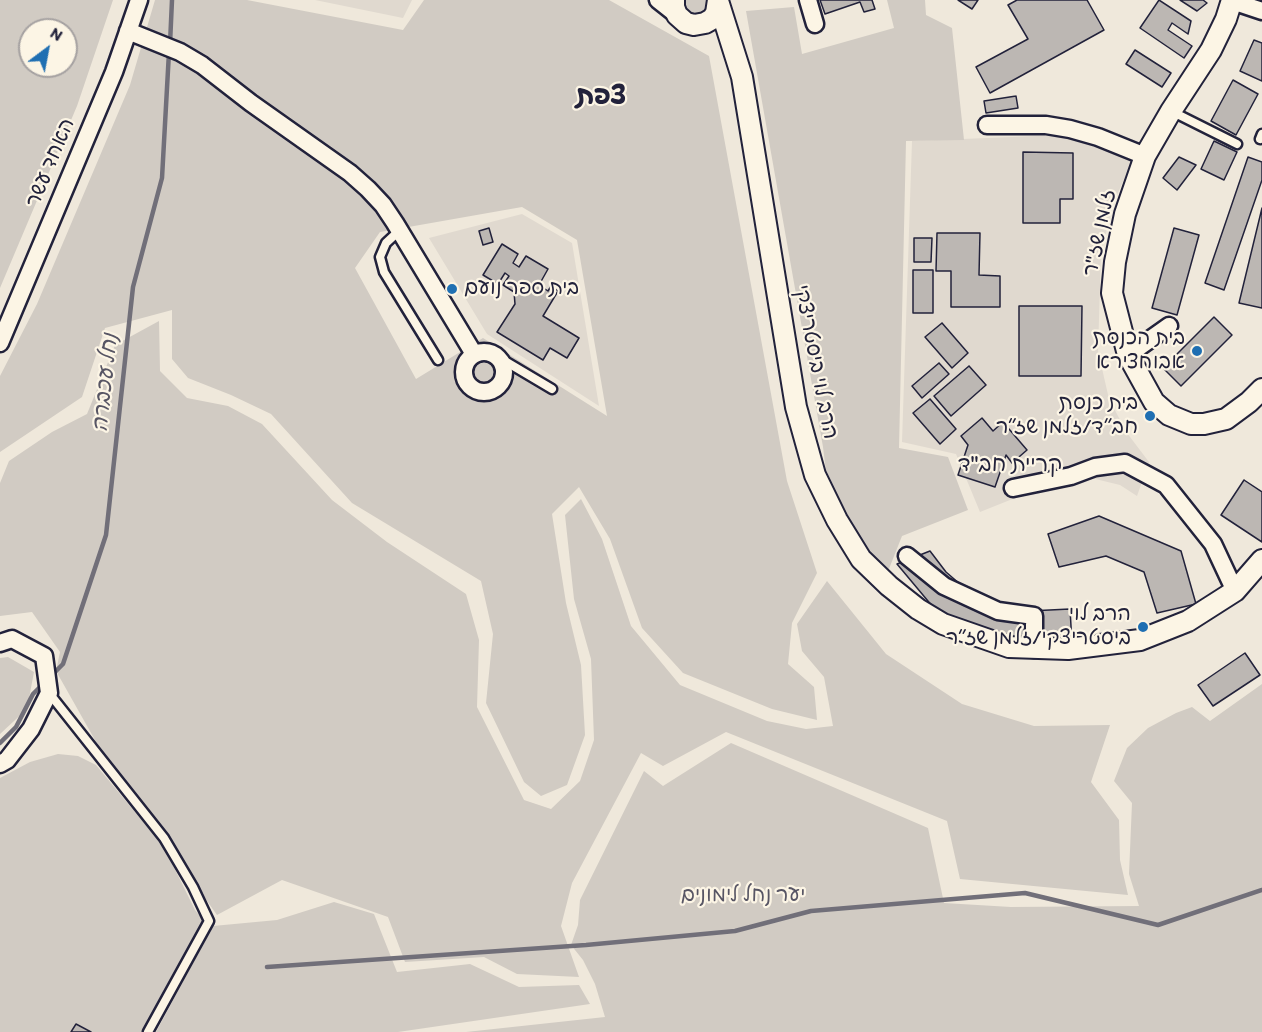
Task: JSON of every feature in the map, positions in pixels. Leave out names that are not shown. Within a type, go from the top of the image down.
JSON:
[{"type":"street","name":"האחד עשר","points":[[0,343],[109,82],[139,0]]},
{"type":"street","points":[[658,0],[700,25],[712,19],[718,2]]},
{"type":"street","points":[[808,0],[815,24]]},
{"type":"street","points":[[1232,0],[1262,11]]},
{"type":"street","name":"זלמן שז\"ר","points":[[1232,0],[1226,19],[1211,50],[1145,156],[1125,214],[1115,262],[1112,293],[1128,355],[1154,402],[1168,415],[1191,424],[1204,424],[1226,419],[1262,389]]},
{"type":"street","name":"הרב לוי ביסטריצקי","points":[[718,2],[739,70],[796,407],[815,475],[837,520],[861,559],[889,586],[918,609],[943,624],[1009,646],[1034,649],[1092,648],[1140,640],[1188,621],[1235,591],[1262,560]]},
{"type":"street","name":"הרב לוי ביסטריצקי","points":[[680,13],[716,38],[733,56],[739,70]]},
{"type":"street","points":[[128,31],[180,52],[202,64],[251,103],[350,173],[383,205],[474,354]]},
{"type":"street","points":[[987,125],[1046,124],[1107,140],[1145,156]]},
{"type":"street","points":[[1128,355],[1169,326]]},
{"type":"street","points":[[480,352],[493,354],[499,358],[505,371],[501,384],[489,392],[479,391],[473,388],[465,377],[465,365],[474,354],[480,352]]},
{"type":"street","points":[[1013,488],[1071,476],[1095,467],[1125,463],[1166,485],[1213,544],[1235,591]]},
{"type":"street","points":[[907,556],[944,586],[998,611],[1034,616],[1034,649]]},
{"type":"street","points":[[0,643],[12,639],[44,656],[48,687],[31,729],[7,760],[0,764]]},
{"type":"lane","points":[[1171,111],[1237,144]]},
{"type":"lane","points":[[400,230],[386,243],[380,257],[384,272],[438,360]]},
{"type":"lane","points":[[493,354],[552,389]]},
{"type":"lane","points":[[48,687],[164,838],[193,887],[209,921],[148,1032]]},
{"type":"shaded area","points":[[315,0],[412,0],[403,18]]},
{"type":"shaded area","points":[[1062,135],[1132,161],[1113,204],[1101,254],[1098,351],[1109,399],[1127,433],[1149,462],[1137,496],[1120,485],[1083,476],[1060,480],[980,512],[956,454],[902,442],[912,141]]},
{"type":"shaded area","points":[[522,214],[572,243],[599,406],[487,334],[429,238]]},
{"type":"green space","points":[[0,0],[113,0],[77,106],[0,288]]},
{"type":"green space","points":[[155,0],[247,0],[403,30],[424,0],[609,0],[709,56],[787,481],[817,573],[792,623],[788,664],[814,687],[817,720],[772,709],[683,673],[642,628],[610,539],[579,487],[552,514],[566,603],[581,665],[585,735],[567,785],[541,796],[524,782],[486,703],[493,634],[481,581],[352,503],[271,414],[188,378],[172,359],[172,310],[105,328],[82,397],[0,452],[0,376],[37,304],[130,85]],"holes":[[[522,207],[577,240],[607,416],[483,338],[416,379],[355,268],[380,232]]]},
{"type":"green space","points":[[682,0],[710,0],[709,9],[702,16],[687,15]]},
{"type":"green space","points":[[887,0],[925,0],[926,15],[952,28],[964,140],[906,141],[899,448],[948,457],[968,510],[902,536],[881,589],[829,496],[823,447],[746,11],[794,7],[802,54],[894,28]]},
{"type":"green space","points":[[159,321],[160,371],[187,398],[228,406],[262,424],[332,500],[387,542],[466,594],[479,640],[477,707],[524,800],[551,809],[580,781],[594,740],[591,659],[574,599],[565,515],[581,499],[602,539],[631,626],[680,685],[767,721],[806,729],[833,726],[824,677],[802,651],[797,624],[827,581],[886,654],[962,704],[1034,726],[1110,725],[1091,782],[1119,820],[1120,860],[1128,895],[960,879],[947,821],[726,732],[663,766],[641,753],[572,883],[561,926],[579,977],[517,974],[484,957],[405,962],[388,917],[282,880],[217,915],[104,756],[56,671],[60,652],[32,612],[0,616],[0,483],[9,461],[52,432],[87,414],[115,345]]},
{"type":"green space","points":[[8,657],[34,672],[27,709],[0,734],[0,658]]},
{"type":"green space","name":"יער נחל לימונים","points":[[1262,684],[1262,1032],[466,1032],[605,1017],[595,984],[583,960],[571,945],[578,925],[580,900],[644,771],[663,786],[731,743],[928,828],[944,903],[1011,907],[1139,906],[1129,874],[1132,803],[1114,781],[1127,748],[1148,728],[1192,707],[1210,721]]},
{"type":"green space","points":[[58,754],[78,756],[96,765],[164,847],[195,910],[204,921],[142,1032],[0,1032],[0,778],[30,762]]},
{"type":"green space","points":[[334,902],[374,914],[397,972],[470,964],[519,987],[579,985],[590,1004],[398,1032],[156,1032],[213,926],[277,920]]},
{"type":"building","points":[[820,0],[872,0],[875,9],[864,12],[860,2],[825,14]]},
{"type":"building","points":[[958,0],[978,0],[972,9]]},
{"type":"building","points":[[1017,0],[1087,0],[1104,30],[990,93],[976,67],[1028,39],[1008,5]]},
{"type":"building","points":[[1159,0],[1191,21],[1188,34],[1172,23],[1168,30],[1192,46],[1184,58],[1140,28]]},
{"type":"building","points":[[1180,0],[1203,0],[1207,3],[1197,11]]},
{"type":"building","points":[[1254,40],[1262,43],[1262,81],[1240,71]]},
{"type":"building","points":[[1135,50],[1171,73],[1162,87],[1126,64]]},
{"type":"building","points":[[1233,80],[1258,94],[1236,135],[1211,121]]},
{"type":"building","points":[[1016,96],[1018,108],[986,113],[984,101]]},
{"type":"building","points":[[1214,141],[1237,152],[1224,180],[1201,169]]},
{"type":"building","points":[[1023,152],[1073,153],[1073,199],[1060,199],[1060,223],[1023,223]]},
{"type":"building","points":[[1179,157],[1196,165],[1177,190],[1163,178]]},
{"type":"building","points":[[1248,157],[1262,162],[1262,180],[1224,290],[1205,283]]},
{"type":"building","points":[[1262,208],[1262,308],[1239,303]]},
{"type":"building","points":[[489,228],[493,242],[483,245],[479,231]]},
{"type":"building","points":[[1174,228],[1199,235],[1177,315],[1152,308]]},
{"type":"building","points":[[937,233],[980,233],[979,275],[1000,276],[1000,307],[951,307],[951,271],[936,271]]},
{"type":"building","points":[[914,238],[932,238],[931,262],[914,262]]},
{"type":"building","points":[[502,244],[518,254],[513,263],[519,267],[526,256],[548,269],[539,285],[548,291],[551,286],[558,291],[543,316],[579,338],[567,358],[550,348],[543,360],[497,332],[515,304],[514,292],[503,285],[509,276],[505,273],[498,284],[483,275]]},
{"type":"building","points":[[913,270],[933,270],[933,313],[913,313]]},
{"type":"building","points":[[1019,306],[1082,306],[1081,376],[1019,376]]},
{"type":"building","name":"בית הכנסת אבוחצירא","points":[[1214,317],[1232,335],[1181,386],[1163,368]]},
{"type":"building","points":[[942,323],[968,353],[952,368],[925,337]]},
{"type":"building","points":[[939,363],[949,374],[922,398],[912,386]]},
{"type":"building","points":[[969,366],[986,385],[951,416],[934,396]]},
{"type":"building","points":[[930,399],[956,429],[940,444],[913,413]]},
{"type":"building","points":[[982,418],[993,431],[1003,422],[1027,450],[1012,463],[1006,455],[995,487],[958,475],[968,445],[961,436]]},
{"type":"building","points":[[1244,480],[1262,492],[1262,542],[1221,515]]},
{"type":"building","points":[[1099,516],[1181,551],[1196,604],[1157,613],[1144,572],[1106,556],[1059,567],[1048,534]]},
{"type":"building","points":[[930,551],[946,572],[968,591],[1009,612],[1070,609],[1072,643],[981,636],[938,613],[897,564]]},
{"type":"building","points":[[1245,653],[1260,675],[1213,706],[1198,685]]},
{"type":"building","points":[[76,1024],[91,1032],[71,1032]]},
{"type":"waterway","name":"נחל עכברה","points":[[170,44],[172,0]]},
{"type":"waterway","name":"נחל עכברה","points":[[50,677],[63,664],[106,535],[133,287],[162,178],[169,52]]},
{"type":"waterway","name":"נחל עכברה","points":[[0,743],[16,727],[33,694],[44,683]]},
{"type":"waterway","points":[[267,967],[586,945],[735,931],[811,911],[1025,893],[1158,925],[1262,890]]},
{"type":"place","name":"בית ספר נועם","points":[[452,289]]},
{"type":"place","name":"בית הכנסת אבוחצירא","points":[[1197,351]]},
{"type":"place","name":"בית כנסת חב״ד/זלמן שז״ר","points":[[1150,416]]},
{"type":"place","name":"הרב לוי ביסטריצקי/זלמן שז״ר","points":[[1143,627]]},
{"type":"district","name":"צפת","points":[[601,97]]},
{"type":"district","name":"קריית חב\"ד","points":[[1010,465]]}]
